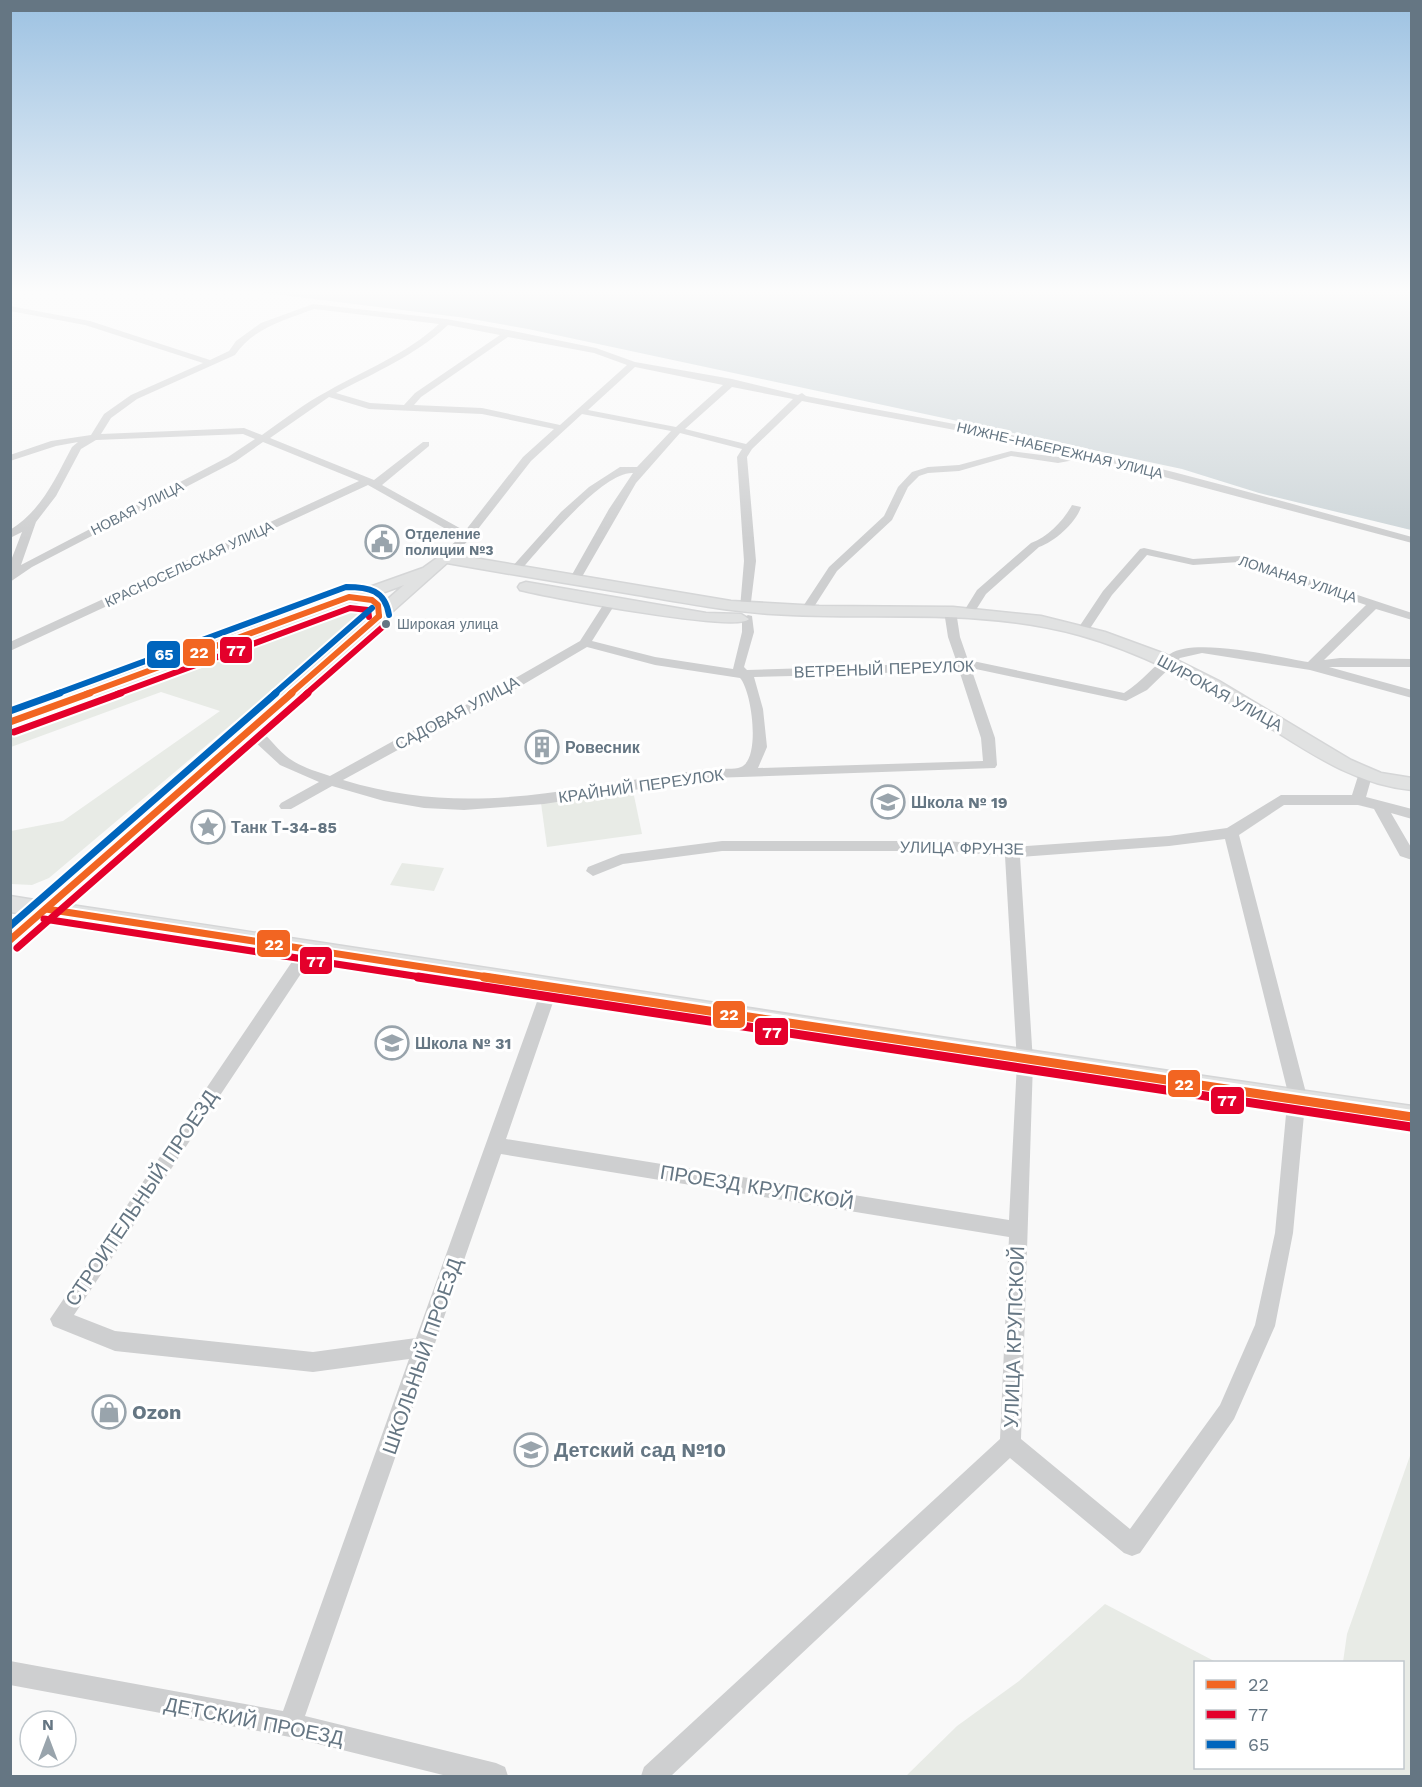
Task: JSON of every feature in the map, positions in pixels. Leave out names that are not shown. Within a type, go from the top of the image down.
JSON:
[{"type":"street","points":[[11,578],[31,522],[51,496],[77,447],[94,436],[107,416],[134,397],[190,372]]},
{"type":"street","name":"НОВАЯ УЛИЦА","points":[[11,578],[28,565],[232,459],[328,394],[369,372]]},
{"type":"street","points":[[405,409],[418,395],[451,372]]},
{"type":"street","points":[[10,940],[444,558],[467,536],[527,459],[624,372]]},
{"type":"street","name":"НИЖНЕ-НАБЕРЕЖНАЯ УЛИЦА","points":[[679,372],[1080,452],[1412,540]]},
{"type":"street","points":[[575,580],[600,538],[609,515],[640,470],[678,430],[732,382]]},
{"type":"street","points":[[328,394],[369,406],[482,411],[561,428]]},
{"type":"street","points":[[743,773],[752,766],[760,747],[758,709],[750,681],[738,667],[748,632],[750,561],[742,457],[748,447],[802,396]]},
{"type":"street","points":[[580,411],[678,430],[748,447]]},
{"type":"street","points":[[10,458],[54,443],[94,436],[232,430],[262,438],[372,483],[467,536]]},
{"type":"street","name":"КРАСНОСЕЛЬСКАЯ УЛИЦА","points":[[10,647],[372,483],[426,444]]},
{"type":"street","points":[[806,611],[833,569],[888,518],[894,509],[898,492],[911,478],[922,471],[957,468],[1010,454],[1025,454],[1059,461],[1074,458],[1080,452]]},
{"type":"street","points":[[515,570],[559,519],[584,496],[624,468],[640,470]]},
{"type":"street","points":[[970,611],[981,592],[1035,545],[1046,540],[1074,513],[1076,507]]},
{"type":"street","points":[[10,535],[31,522]]},
{"type":"street","points":[[1083,630],[1107,593],[1151,540]]},
{"type":"street","name":"ЛОМАНАЯ УЛИЦА","points":[[1143,550],[1193,562],[1240,559],[1412,617]]},
{"type":"street","name":"ШИРОКАЯ УЛИЦА","points":[[444,558],[747,613]]},
{"type":"street","points":[[10,722],[349,597],[431,570]]},
{"type":"street","name":"ШИРОКАЯ УЛИЦА","points":[[431,570],[706,618],[747,613],[806,611],[970,611],[1037,620],[1083,630],[1169,662],[1365,776],[1412,784]]},
{"type":"street","points":[[349,597],[372,600],[378,604],[379,616]]},
{"type":"street","name":"САДОВАЯ УЛИЦА","points":[[286,806],[487,700],[585,643],[611,601]]},
{"type":"street","name":"ЛОМАНАЯ УЛИЦА","points":[[1311,666],[1374,604]]},
{"type":"street","points":[[950,611],[954,637],[964,663]]},
{"type":"street","name":"ВЕТРЕНЫЙ ПЕРЕУЛОК","points":[[585,643],[655,661],[742,674],[872,670],[964,663],[1030,675],[1126,697],[1143,687],[1169,662]]},
{"type":"street","points":[[1169,662],[1176,655],[1190,650],[1213,649],[1311,666],[1412,694]]},
{"type":"street","points":[[1311,666],[1340,662],[1412,663]]},
{"type":"street","name":"КРАЙНИЙ ПЕРЕУЛОК","points":[[249,730],[263,736],[272,752],[286,763],[333,780],[383,796],[424,804],[480,807],[537,801],[705,774],[840,767],[990,765],[988,738],[964,663]]},
{"type":"street","points":[[1359,800],[1365,776]]},
{"type":"street","name":"УЛИЦА ФРУНЗЕ","points":[[593,871],[621,859],[722,846],[948,846],[1012,852],[1169,842],[1231,833],[1281,800],[1359,800],[1412,814]]},
{"type":"street","points":[[1379,805],[1405,852],[1412,855]]},
{"type":"street","points":[[1010,1444],[1132,1545],[1227,1412],[1265,1326],[1284,1233],[1297,1099],[1231,833]]},
{"type":"street","name":"УЛИЦА КРУПСКОЙ","points":[[653,1776],[1010,1444],[1024,1062],[1012,852]]},
{"type":"street","points":[[10,904],[551,985],[1024,1062],[1412,1117]]},
{"type":"street","name":"СТРОИТЕЛЬНЫЙ ПРОЕЗД","points":[[310,948],[60,1319],[115,1341],[313,1362],[425,1347]]},
{"type":"street","name":"ШКОЛЬНЫЙ ПРОЕЗД","points":[[290,1725],[551,985]]},
{"type":"street","name":"ПРОЕЗД КРУПСКОЙ","points":[[496,1145],[1018,1230]]},
{"type":"street","name":"ДЕТСКИЙ ПРОЕЗД","points":[[10,1673],[290,1725],[496,1776]]},
{"type":"shaded area","points":[[731,372],[1411,372],[1411,530],[1259,493],[1182,469]]},
{"type":"shaded area","points":[[352,604],[361,605],[360,616],[49,878],[32,885],[11,884],[11,831],[63,821],[220,711],[161,692],[11,747],[11,727]]},
{"type":"shaded area","points":[[633,791],[642,834],[547,847],[541,803]]},
{"type":"shaded area","points":[[402,863],[444,868],[434,891],[390,885]]},
{"type":"shaded area","points":[[1411,1453],[1411,1776],[906,1776],[957,1726],[1019,1681],[1105,1604],[1214,1661],[1194,1661],[1194,1769],[1404,1769],[1404,1661],[1343,1661],[1347,1634]]},
{"type":"transit line","name":"65","points":[[10,711],[346,587],[363,587],[381,594],[388,606],[389,615]]},
{"type":"transit line","name":"22","points":[[10,722],[349,597],[372,600],[378,605],[379,616]]},
{"type":"transit line","name":"77","points":[[14,732],[350,608],[368,610],[369,617]]},
{"type":"transit line","name":"65","points":[[10,926],[372,608]]},
{"type":"transit line","name":"22","points":[[10,940],[379,616]]},
{"type":"transit line","name":"77","points":[[17,948],[386,624]]},
{"type":"transit line","name":"22","points":[[46,909],[899,1041],[1412,1117]]},
{"type":"transit line","name":"77","points":[[44,919],[898,1051],[1411,1127]]},
{"type":"place","name":"Отделение полиции №3","points":[[382,542]]},
{"type":"place","name":"Широкая улица","points":[[386,624]]},
{"type":"place","name":"Ровесник","points":[[542,747]]},
{"type":"place","name":"Школа № 19","points":[[888,802]]},
{"type":"place","name":"Танк Т-34-85","points":[[208,827]]},
{"type":"place","name":"Школа № 31","points":[[392,1043]]},
{"type":"place","name":"Ozon","points":[[109,1412]]},
{"type":"place","name":"Детский сад №10","points":[[531,1450]]}]
